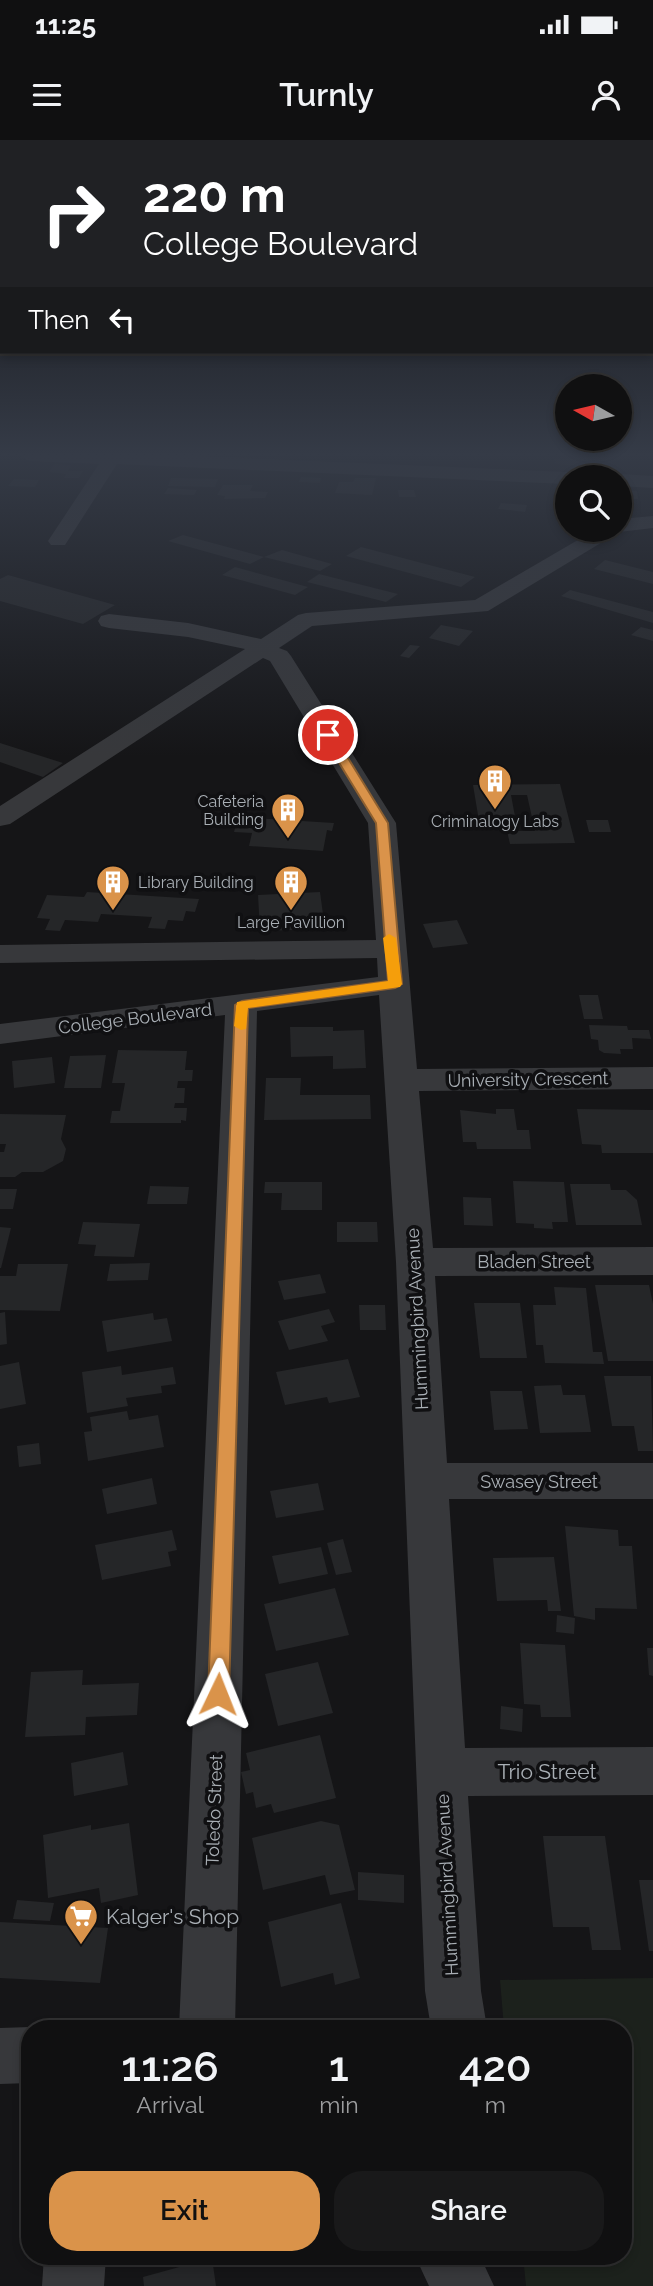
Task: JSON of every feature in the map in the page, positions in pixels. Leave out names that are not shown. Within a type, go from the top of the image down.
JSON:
[{"type":"street","points":[[0,818],[306,620],[480,606],[567,555]]},
{"type":"street","points":[[110,621],[188,630],[265,648]]},
{"type":"street","name":"Hummingbird Avenue","points":[[265,648],[279,656],[382,823],[415,1262],[453,1991],[458,2020]]},
{"type":"street","points":[[0,788],[30,799]]},
{"type":"street","points":[[0,954],[392,966]]},
{"type":"street","name":"College Boulevard","points":[[0,1034],[242,1005],[392,966]]},
{"type":"street","name":"Toledo Street","points":[[207,2020],[242,1005]]},
{"type":"street","name":"University Crescent","points":[[402,1080],[653,1078]]},
{"type":"street","name":"Bladen Street","points":[[415,1262],[653,1261]]},
{"type":"street","name":"Swasey Street","points":[[425,1480],[653,1481]]},
{"type":"street","name":"Trio Street","points":[[441,1772],[653,1771]]},
{"type":"street","points":[[0,2056],[21,2055]]},
{"type":"street","points":[[72,2286],[74,2265]]},
{"type":"street","points":[[451,2265],[463,2286]]},
{"type":"street","points":[[478,2265],[479,2286]]},
{"type":"shaded area","points":[[653,1978],[653,2286],[526,2286],[524,2265],[632,2265],[632,2020],[503,2020],[500,1980]]},
{"type":"building","points":[[218,555],[264,557],[250,564]]},
{"type":"building","points":[[300,555],[332,564],[320,571],[264,557]]},
{"type":"building","points":[[392,555],[475,577],[461,587],[346,556]]},
{"type":"building","points":[[605,560],[653,572],[653,584],[594,569]]},
{"type":"building","points":[[235,567],[308,587],[295,595],[222,575]]},
{"type":"building","points":[[319,574],[398,594],[386,602],[307,582]]},
{"type":"building","points":[[8,575],[115,605],[83,624],[0,601],[0,579]]},
{"type":"building","points":[[570,590],[653,612],[653,623],[561,596]]},
{"type":"building","points":[[441,625],[473,631],[459,646],[429,638]]},
{"type":"building","points":[[641,627],[653,630],[653,641],[631,635]]},
{"type":"building","points":[[410,645],[420,646],[409,658],[400,656]]},
{"type":"building","points":[[0,743],[63,763],[43,777],[0,762]]},
{"type":"building","name":"Criminalogy Labs","points":[[560,784],[575,843],[510,844],[507,831],[535,831],[527,795],[511,795],[517,827],[480,827],[473,785]]},
{"type":"building","name":"Cafeteria Building","points":[[238,817],[334,823],[332,831],[327,830],[323,851],[249,846],[252,833],[234,832]]},
{"type":"building","points":[[586,820],[608,820],[611,832],[589,832]]},
{"type":"building","name":"Library Building","points":[[87,892],[199,899],[195,912],[186,911],[183,921],[168,920],[165,929],[148,928],[152,917],[101,914],[98,922],[65,920],[60,931],[45,930],[50,919],[37,918],[47,895],[84,897]]},
{"type":"building","name":"Large Pavillion","points":[[320,892],[325,929],[260,931],[258,895]]},
{"type":"building","points":[[457,920],[468,944],[433,948],[423,924]]},
{"type":"building","points":[[579,995],[598,995],[603,1019],[584,1019]]},
{"type":"building","points":[[589,1025],[627,1026],[628,1030],[649,1030],[651,1039],[632,1038],[633,1049],[620,1049],[621,1054],[604,1053],[599,1050],[598,1040],[591,1039]]},
{"type":"building","points":[[290,1027],[333,1027],[333,1031],[364,1030],[366,1068],[333,1069],[333,1056],[291,1057]]},
{"type":"building","points":[[118,1050],[187,1051],[185,1070],[193,1070],[192,1081],[178,1081],[177,1088],[185,1088],[184,1103],[175,1103],[174,1108],[187,1108],[186,1121],[110,1123],[112,1111],[120,1111],[125,1083],[112,1083]]},
{"type":"building","points":[[106,1055],[101,1088],[64,1088],[70,1056]]},
{"type":"building","points":[[52,1057],[55,1083],[14,1088],[12,1061]]},
{"type":"building","points":[[266,1078],[301,1078],[300,1095],[370,1095],[371,1119],[264,1120]]},
{"type":"building","points":[[496,1109],[514,1109],[517,1130],[529,1130],[531,1149],[477,1149],[476,1142],[463,1142],[460,1110],[496,1114]]},
{"type":"building","points":[[577,1109],[653,1110],[653,1153],[602,1153],[601,1145],[582,1144]]},
{"type":"building","points":[[0,1114],[66,1115],[61,1139],[66,1149],[63,1161],[43,1172],[22,1172],[15,1177],[0,1177],[0,1152],[4,1152],[6,1144],[0,1144]]},
{"type":"building","points":[[513,1181],[564,1182],[568,1222],[552,1222],[553,1229],[516,1223]]},
{"type":"building","points":[[265,1182],[322,1182],[322,1210],[281,1210],[282,1193],[264,1193]]},
{"type":"building","points":[[570,1184],[610,1184],[611,1190],[626,1190],[637,1200],[642,1225],[576,1225]]},
{"type":"building","points":[[150,1186],[189,1187],[187,1204],[147,1204]]},
{"type":"building","points":[[0,1189],[17,1189],[13,1209],[0,1209]]},
{"type":"building","points":[[463,1197],[491,1198],[493,1226],[464,1225]]},
{"type":"building","points":[[83,1222],[140,1224],[134,1257],[94,1256],[96,1245],[78,1244]]},
{"type":"building","points":[[337,1222],[377,1222],[378,1242],[337,1242]]},
{"type":"building","points":[[0,1227],[11,1228],[1,1268],[0,1268]]},
{"type":"building","points":[[150,1263],[148,1280],[107,1281],[110,1264]]},
{"type":"building","points":[[18,1264],[68,1264],[60,1311],[0,1310],[0,1276],[16,1276]]},
{"type":"building","points":[[320,1274],[326,1293],[284,1300],[278,1281]]},
{"type":"building","points":[[595,1285],[649,1285],[653,1304],[653,1361],[608,1361]]},
{"type":"building","points":[[554,1287],[586,1288],[593,1352],[602,1352],[604,1364],[545,1363],[543,1345],[536,1345],[533,1305],[556,1305]]},
{"type":"building","points":[[474,1303],[520,1303],[527,1358],[480,1358]]},
{"type":"building","points":[[359,1305],[385,1305],[386,1330],[360,1330]]},
{"type":"building","points":[[329,1309],[335,1322],[321,1326],[328,1341],[289,1350],[278,1321]]},
{"type":"building","points":[[5,1312],[7,1344],[0,1345],[0,1313]]},
{"type":"building","points":[[153,1313],[154,1320],[167,1318],[172,1341],[107,1352],[102,1321]]},
{"type":"building","points":[[348,1359],[360,1397],[329,1403],[327,1397],[285,1405],[276,1372]]},
{"type":"building","points":[[19,1362],[26,1404],[0,1409],[0,1366]]},
{"type":"building","points":[[121,1366],[122,1375],[173,1367],[176,1384],[161,1386],[162,1393],[126,1398],[128,1406],[87,1413],[82,1372]]},
{"type":"building","points":[[604,1376],[651,1376],[653,1451],[638,1451],[634,1426],[612,1426]]},
{"type":"building","points":[[561,1385],[563,1395],[585,1395],[591,1432],[540,1433],[534,1386]]},
{"type":"building","points":[[490,1391],[522,1391],[528,1429],[494,1430]]},
{"type":"building","points":[[127,1411],[129,1420],[158,1415],[164,1447],[88,1461],[84,1432],[92,1431],[90,1417]]},
{"type":"building","points":[[39,1443],[41,1464],[19,1467],[17,1446]]},
{"type":"building","points":[[152,1478],[157,1504],[107,1514],[102,1489]]},
{"type":"building","points":[[318,1483],[324,1510],[276,1518],[270,1491]]},
{"type":"building","points":[[565,1526],[618,1530],[619,1546],[632,1546],[637,1609],[595,1608],[595,1620],[574,1616]]},
{"type":"building","points":[[172,1530],[177,1550],[168,1552],[171,1566],[102,1580],[95,1545]]},
{"type":"building","points":[[343,1539],[352,1572],[336,1575],[327,1543]]},
{"type":"building","points":[[321,1547],[328,1574],[279,1584],[272,1556]]},
{"type":"building","points":[[554,1557],[561,1611],[548,1611],[547,1600],[497,1601],[493,1558]]},
{"type":"building","points":[[335,1588],[349,1635],[276,1651],[264,1604]]},
{"type":"building","points":[[557,1615],[575,1618],[574,1634],[556,1632]]},
{"type":"building","points":[[520,1643],[565,1645],[571,1717],[541,1717],[540,1705],[524,1704]]},
{"type":"building","points":[[647,1648],[653,1648],[653,1676],[649,1675]]},
{"type":"building","points":[[318,1662],[333,1713],[278,1726],[265,1674]]},
{"type":"building","points":[[83,1670],[82,1685],[139,1683],[137,1715],[86,1717],[85,1735],[25,1737],[31,1672]]},
{"type":"building","points":[[501,1706],[523,1709],[522,1732],[500,1729]]},
{"type":"building","points":[[320,1735],[336,1798],[274,1813],[271,1804],[256,1808],[253,1792],[246,1794],[241,1772],[250,1770],[246,1753]]},
{"type":"building","points":[[123,1752],[128,1785],[74,1796],[71,1763]]},
{"type":"building","points":[[321,1821],[339,1825],[355,1890],[330,1895],[325,1875],[263,1890],[252,1838]]},
{"type":"building","points":[[129,1823],[138,1895],[101,1903],[99,1888],[48,1898],[43,1835],[91,1825],[91,1830]]},
{"type":"building","points":[[543,1836],[605,1836],[621,1950],[592,1950],[589,1927],[553,1927]]},
{"type":"building","points":[[358,1872],[404,1875],[404,1903],[358,1900]]},
{"type":"building","points":[[639,1880],[653,1880],[653,1951],[649,1951]]},
{"type":"building","points":[[17,1900],[54,1903],[50,1921],[13,1919]]},
{"type":"building","points":[[341,1903],[360,1978],[335,1985],[333,1973],[281,1987],[268,1922]]},
{"type":"building","points":[[0,1922],[108,1928],[100,1983],[0,1978]]},
{"type":"building","points":[[187,2265],[213,2265],[216,2286],[144,2286],[143,2277]]},
{"type":"slow traffic","points":[[241,1026],[242,1005],[395,984],[389,938]]},
{"type":"place","name":"Criminalogy Labs","points":[[495,811]]},
{"type":"place","name":"Cafeteria Building","points":[[288,840]]},
{"type":"place","name":"Library Building","points":[[113,912]]},
{"type":"place","name":"Large Pavillion","points":[[291,912]]},
{"type":"place","name":"Kalger's Shop","points":[[81,1946]]},
{"type":"route","points":[[218,1694],[242,1005],[395,984],[390,949],[382,823],[328,735]]}]
